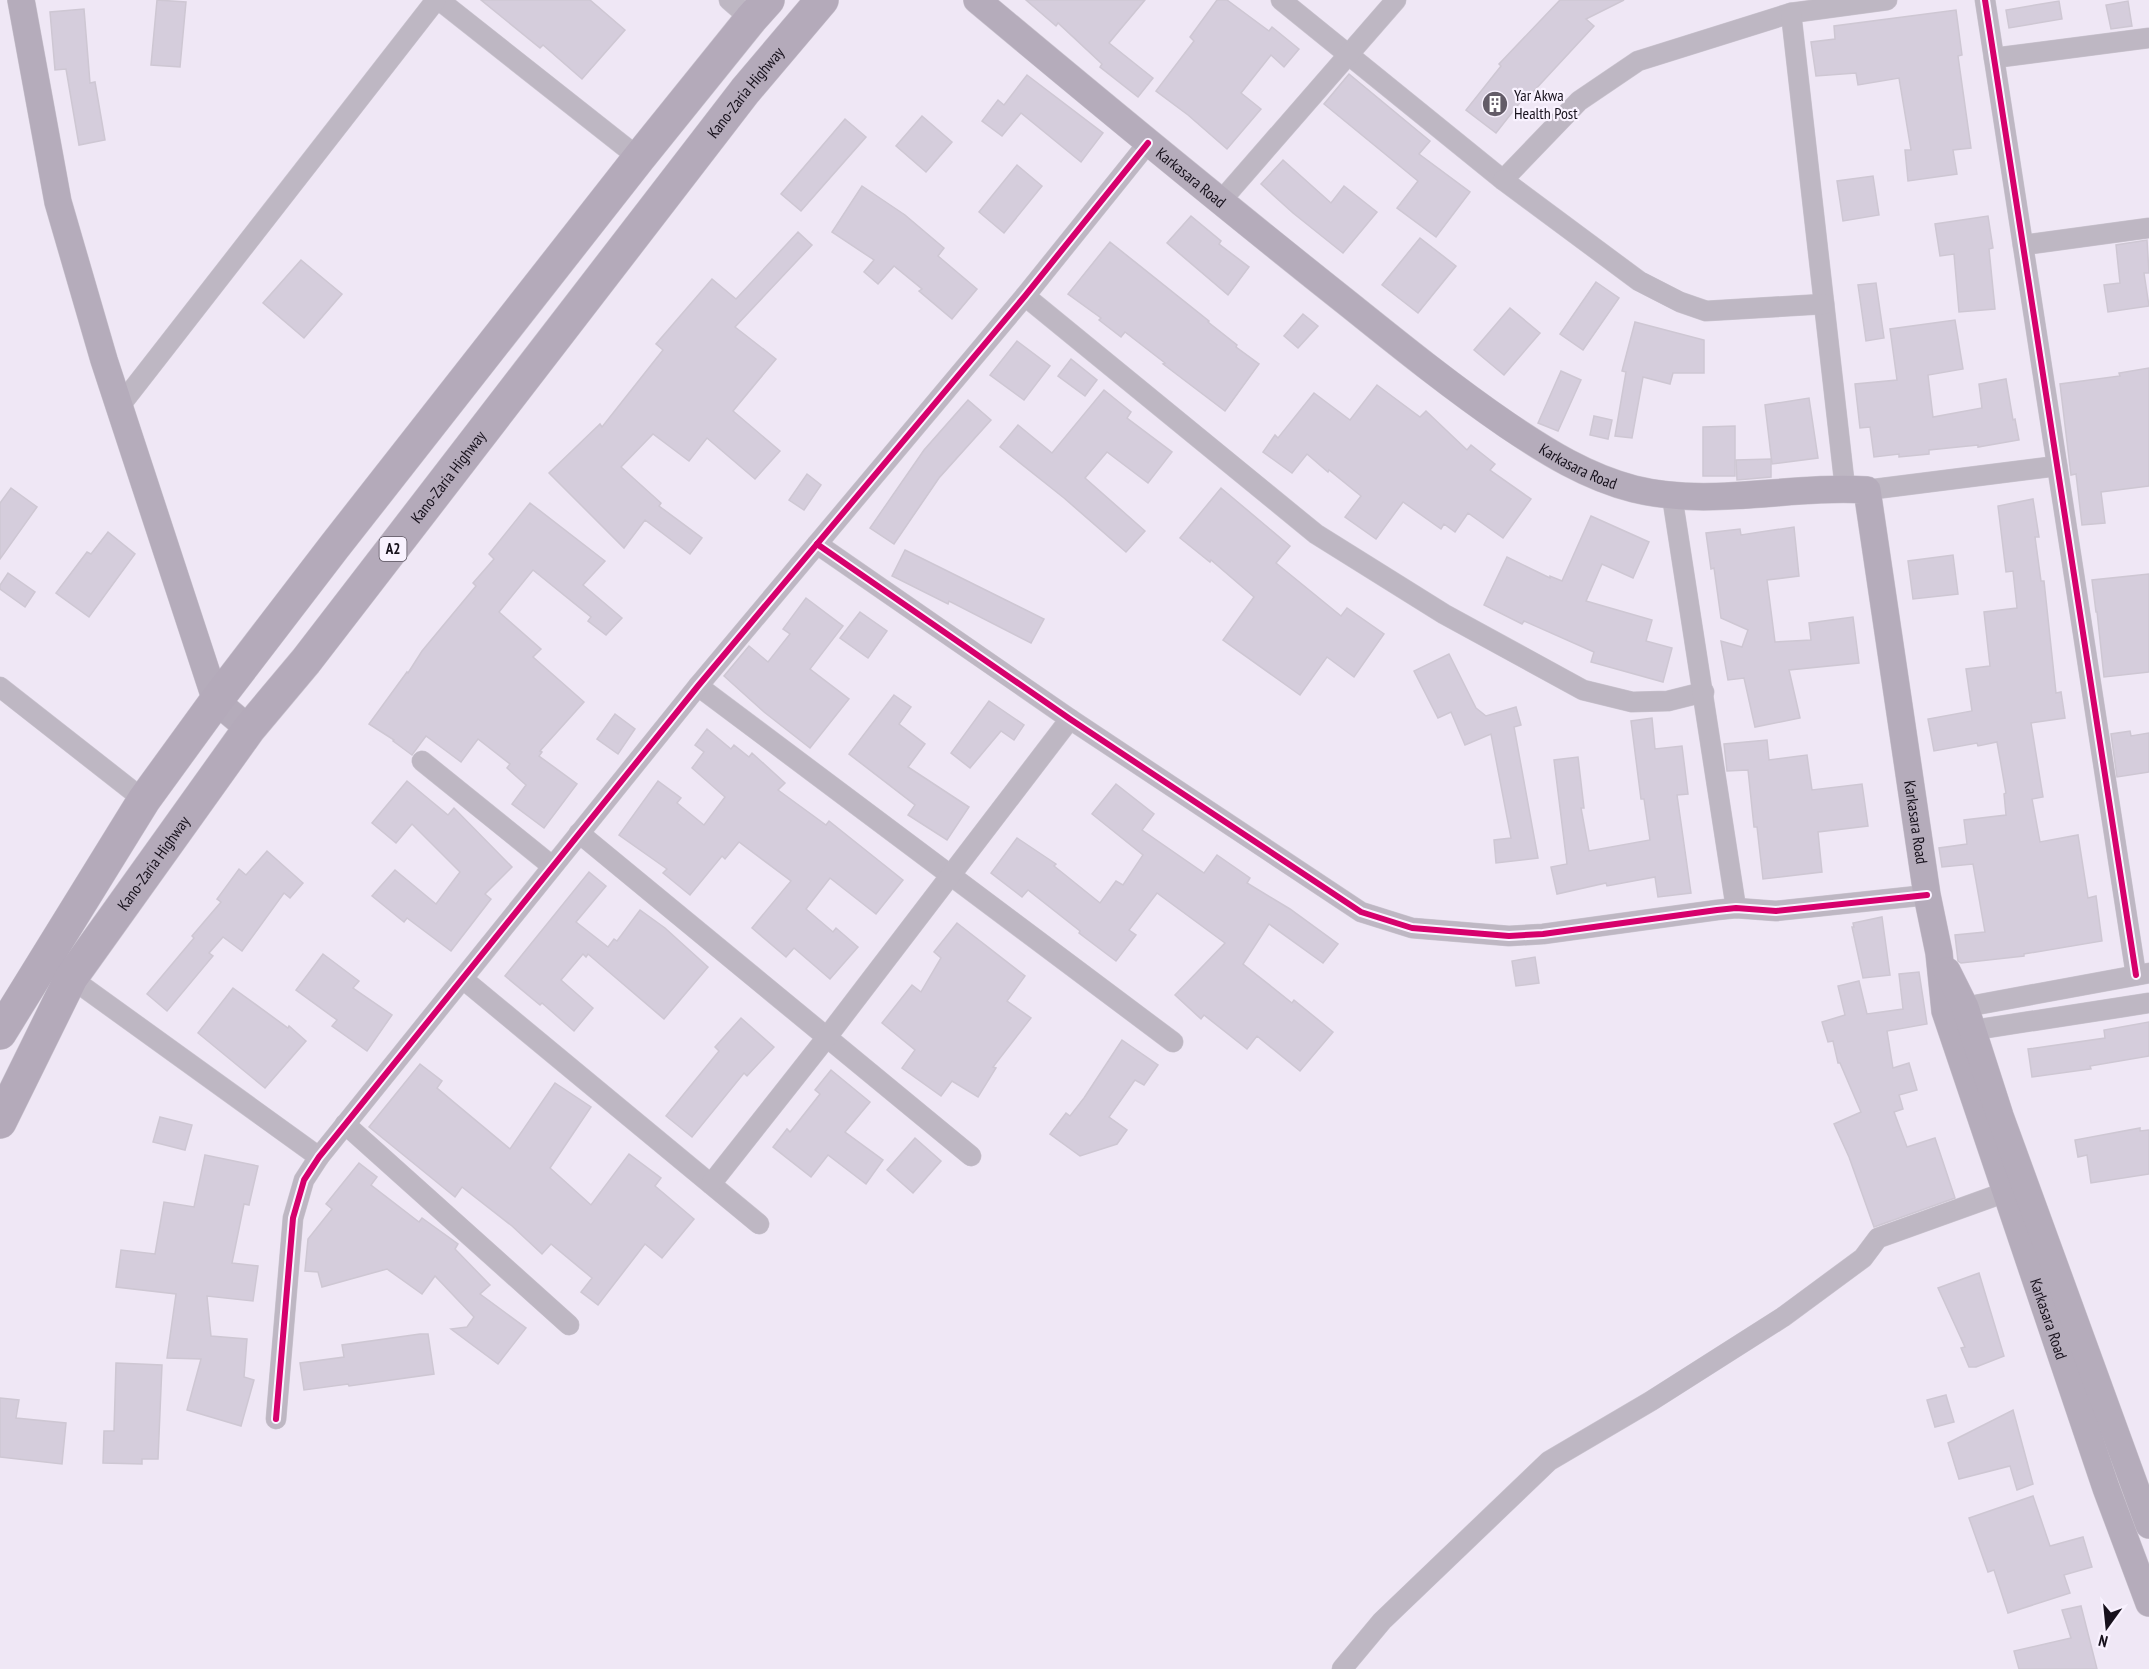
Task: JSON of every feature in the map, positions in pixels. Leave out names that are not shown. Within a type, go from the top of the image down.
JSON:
[{"type":"highway","name":"Kano-Zaria Highway","points":[[0,1122],[72,978],[249,729],[306,662],[745,91],[822,0]]},
{"type":"highway","points":[[0,1033],[144,800],[216,701],[639,158],[749,6]]},
{"type":"main road","points":[[21,0],[58,202],[120,407],[216,701],[249,729]]},
{"type":"main road","name":"Karkasara Road","points":[[976,0],[1220,202],[1464,396],[1551,455],[1601,479],[1672,496],[1720,496],[1823,488],[1856,489],[1938,953],[2006,1192],[2106,1488],[2149,1603]]},
{"type":"main road","name":"Karkasara Road","points":[[1959,1021],[2004,1127],[2149,1525]]},
{"type":"street","points":[[120,407],[437,0],[639,158]]},
{"type":"street","points":[[1281,0],[1503,180],[1639,281],[1680,302],[1706,310],[1824,304]]},
{"type":"street","points":[[1220,202],[1396,0]]},
{"type":"street","points":[[1503,180],[1579,101],[1638,62],[1791,13],[1887,0]]},
{"type":"street","points":[[1959,1021],[2143,974],[2057,466],[1985,0]]},
{"type":"street","points":[[1791,13],[1824,304],[1856,489],[2057,466]]},
{"type":"street","points":[[1994,58],[2149,39]]},
{"type":"street","points":[[276,1419],[293,1218],[304,1180],[319,1157],[698,686],[1025,296],[1148,143]]},
{"type":"street","points":[[2023,245],[2149,228]]},
{"type":"street","points":[[1025,296],[1316,534],[1444,614],[1583,690],[1632,702],[1668,701],[1704,692]]},
{"type":"street","points":[[1672,496],[1736,908]]},
{"type":"street","points":[[817,544],[1070,719],[1361,912],[1412,928],[1509,936],[1736,908],[1776,911],[1927,895]]},
{"type":"street","points":[[698,686],[1173,1042]]},
{"type":"street","points":[[0,687],[144,800]]},
{"type":"street","points":[[711,1184],[827,1037],[1070,719]]},
{"type":"street","points":[[422,761],[552,866]]},
{"type":"street","points":[[579,833],[971,1156]]},
{"type":"street","points":[[72,978],[319,1157]]},
{"type":"street","points":[[463,979],[759,1224]]},
{"type":"street","points":[[1959,1021],[2149,1003]]},
{"type":"street","points":[[345,1124],[569,1325]]},
{"type":"street","points":[[1342,1669],[1382,1621],[1549,1461],[1651,1401],[1783,1317],[1863,1258],[1878,1238],[2006,1192]]},
{"type":"building","points":[[157,0],[186,2],[180,67],[151,65]]},
{"type":"building","points":[[481,0],[590,0],[625,30],[582,79],[543,45],[540,48]]},
{"type":"building","points":[[1026,0],[1145,0],[1109,43],[1153,78],[1138,97],[1100,67],[1102,64],[1058,23],[1056,26]]},
{"type":"building","points":[[1217,0],[1227,0],[1269,31],[1272,27],[1299,49],[1284,67],[1271,55],[1241,93],[1261,109],[1227,149],[1156,91],[1194,41],[1190,37]]},
{"type":"building","points":[[1560,0],[1624,0],[1586,19],[1594,26],[1532,93],[1529,91],[1496,133],[1466,110],[1501,66],[1499,64]]},
{"type":"building","points":[[2059,1],[2062,19],[2009,28],[2006,10]]},
{"type":"building","points":[[2128,1],[2132,26],[2111,29],[2106,5]]},
{"type":"building","points":[[84,9],[90,83],[95,82],[105,140],[79,145],[66,69],[55,70],[50,12]]},
{"type":"building","points":[[1956,10],[1962,55],[1958,56],[1971,148],[1953,150],[1957,174],[1908,181],[1905,150],[1911,150],[1899,78],[1858,85],[1856,73],[1816,76],[1811,42],[1835,39],[1834,26]]},
{"type":"building","points":[[1349,74],[1430,141],[1419,154],[1470,192],[1436,237],[1397,208],[1418,181],[1324,104]]},
{"type":"building","points":[[1027,75],[1103,133],[1081,162],[1021,113],[1002,136],[982,121],[998,100],[1004,105]]},
{"type":"building","points":[[922,116],[952,142],[926,172],[896,146]]},
{"type":"building","points":[[845,119],[866,137],[801,211],[781,194]]},
{"type":"building","points":[[1283,160],[1331,203],[1344,186],[1377,212],[1343,253],[1261,184]]},
{"type":"building","points":[[1017,165],[1042,186],[1004,233],[979,212]]},
{"type":"building","points":[[1873,176],[1879,215],[1843,221],[1837,181]]},
{"type":"building","points":[[862,186],[905,215],[944,248],[938,256],[977,289],[952,319],[919,291],[922,289],[894,266],[878,284],[864,272],[874,260],[832,232]]},
{"type":"building","points":[[1191,216],[1221,241],[1219,244],[1249,267],[1228,295],[1167,243]]},
{"type":"building","points":[[1988,216],[1993,248],[1989,249],[1995,309],[1959,312],[1954,254],[1940,256],[1935,224]]},
{"type":"building","points":[[798,232],[812,245],[735,327],[776,359],[733,411],[780,451],[755,479],[707,438],[689,461],[653,434],[621,467],[661,503],[659,506],[702,538],[690,554],[645,520],[624,548],[549,473],[600,424],[602,427],[663,350],[656,344],[712,279],[736,299]]},
{"type":"building","points":[[1420,238],[1456,266],[1418,313],[1382,285]]},
{"type":"building","points":[[2147,240],[2149,273],[2144,273],[2149,306],[2108,312],[2104,285],[2120,283],[2116,245]]},
{"type":"building","points":[[1110,242],[1259,364],[1225,411],[1125,332],[1121,337],[1099,320],[1101,318],[1068,294]]},
{"type":"building","points":[[301,260],[342,294],[304,338],[263,303]]},
{"type":"building","points":[[1596,282],[1619,298],[1583,350],[1560,334]]},
{"type":"building","points":[[1876,283],[1884,338],[1866,341],[1858,285]]},
{"type":"building","points":[[1510,308],[1540,333],[1504,375],[1474,350]]},
{"type":"building","points":[[1303,314],[1318,326],[1298,348],[1284,336]]},
{"type":"building","points":[[1955,320],[1963,369],[1928,375],[1933,417],[1982,408],[1979,384],[2006,379],[2019,440],[1978,447],[1978,445],[1929,450],[1929,454],[1874,457],[1870,427],[1860,428],[1855,384],[1897,380],[1890,329]]},
{"type":"building","points":[[1635,322],[1704,340],[1704,373],[1673,373],[1670,384],[1643,377],[1632,438],[1615,436],[1626,372],[1622,371]]},
{"type":"building","points":[[1017,341],[1050,366],[1024,400],[990,375]]},
{"type":"building","points":[[1071,359],[1097,380],[1085,396],[1058,376]]},
{"type":"building","points":[[2149,368],[2149,486],[2101,492],[2105,523],[2082,525],[2076,474],[2071,475],[2060,384],[2120,376],[2119,373]]},
{"type":"building","points":[[1561,371],[1581,380],[1558,431],[1538,423]]},
{"type":"building","points":[[1377,385],[1420,417],[1426,411],[1467,450],[1471,445],[1495,464],[1490,470],[1531,499],[1503,538],[1468,513],[1455,532],[1444,524],[1441,529],[1403,502],[1376,539],[1345,517],[1361,496],[1329,470],[1328,472],[1307,454],[1292,473],[1263,452],[1275,435],[1278,438],[1314,393],[1350,420]]},
{"type":"building","points":[[1104,390],[1131,412],[1127,418],[1172,452],[1148,483],[1107,452],[1085,478],[1145,531],[1126,552],[1000,447],[1018,425],[1052,453]]},
{"type":"building","points":[[1809,398],[1818,458],[1772,464],[1765,405]]},
{"type":"building","points":[[968,400],[991,420],[939,478],[894,544],[870,528],[924,450]]},
{"type":"building","points":[[1594,416],[1612,420],[1608,439],[1590,435]]},
{"type":"building","points":[[1735,426],[1735,476],[1703,476],[1703,427]]},
{"type":"building","points":[[1771,459],[1771,477],[1737,480],[1736,460]]},
{"type":"building","points":[[807,474],[821,485],[804,510],[789,500]]},
{"type":"building","points":[[11,488],[37,507],[0,559],[0,503]]},
{"type":"building","points":[[1221,488],[1290,546],[1276,563],[1341,616],[1347,608],[1384,634],[1354,677],[1327,657],[1300,695],[1223,640],[1254,597],[1211,560],[1210,562],[1180,538]]},
{"type":"building","points":[[2033,499],[2039,537],[2035,537],[2041,581],[2044,581],[2056,693],[2061,692],[2065,718],[2031,723],[2043,797],[2032,799],[2040,842],[2078,835],[2088,898],[2096,896],[2102,941],[2024,954],[2024,956],[1961,963],[1958,961],[1955,935],[1985,932],[1973,864],[1942,867],[1939,848],[1967,844],[1964,820],[2006,815],[2004,794],[2006,793],[1997,742],[1978,746],[1977,743],[1934,751],[1928,719],[1972,711],[1966,669],[1990,666],[1984,612],[2017,608],[2013,571],[2006,572],[1998,506]]},
{"type":"building","points":[[530,503],[605,561],[583,585],[622,618],[606,635],[588,621],[591,617],[533,570],[499,612],[541,649],[533,657],[584,702],[540,751],[542,752],[539,756],[577,784],[544,828],[512,804],[526,785],[507,768],[510,764],[478,739],[461,762],[426,736],[412,755],[369,724],[422,651],[476,586],[473,583],[494,559],[489,554]]},
{"type":"building","points":[[1591,516],[1649,542],[1633,578],[1602,564],[1586,601],[1652,620],[1646,641],[1672,648],[1663,682],[1591,662],[1594,652],[1524,621],[1522,624],[1484,605],[1507,557],[1550,578],[1550,576],[1562,581]]},
{"type":"building","points":[[1794,527],[1799,576],[1767,580],[1775,642],[1811,640],[1809,623],[1853,617],[1859,663],[1789,670],[1800,718],[1755,727],[1744,678],[1728,680],[1721,641],[1742,647],[1748,630],[1721,618],[1706,533],[1740,529],[1741,535]]},
{"type":"building","points":[[108,532],[135,554],[89,617],[56,593],[87,552],[91,554]]},
{"type":"building","points":[[905,550],[1044,619],[1031,643],[949,601],[948,604],[892,576]]},
{"type":"building","points":[[1953,555],[1958,594],[1913,599],[1908,561]]},
{"type":"building","points":[[8,573],[35,592],[25,607],[0,589]]},
{"type":"building","points":[[2149,574],[2149,672],[2104,677],[2092,580]]},
{"type":"building","points":[[806,598],[843,626],[810,669],[849,699],[810,748],[764,712],[724,676],[749,646],[768,662],[790,634],[783,629]]},
{"type":"building","points":[[860,612],[887,631],[868,658],[840,638]]},
{"type":"building","points":[[1449,654],[1476,708],[1486,716],[1516,707],[1521,725],[1514,727],[1538,858],[1496,863],[1494,840],[1511,838],[1491,734],[1465,745],[1451,712],[1438,718],[1414,671]]},
{"type":"building","points":[[894,695],[911,707],[899,724],[925,744],[908,767],[969,807],[947,840],[908,815],[915,805],[849,754]]},
{"type":"building","points":[[989,701],[1024,725],[1014,740],[1001,731],[970,768],[951,753]]},
{"type":"building","points":[[615,714],[635,729],[618,754],[597,739]]},
{"type":"building","points":[[1652,718],[1655,749],[1682,746],[1688,794],[1677,795],[1691,893],[1658,897],[1655,877],[1607,886],[1606,883],[1557,894],[1551,867],[1567,864],[1554,760],[1578,757],[1584,808],[1581,808],[1589,851],[1650,840],[1644,799],[1641,799],[1631,721]]},
{"type":"building","points":[[707,729],[731,749],[734,745],[749,757],[752,753],[785,783],[778,790],[826,825],[829,821],[903,880],[876,914],[830,878],[806,909],[833,932],[836,928],[858,947],[830,979],[794,948],[786,957],[752,928],[791,881],[739,842],[725,859],[722,856],[690,895],[663,873],[667,869],[619,835],[658,781],[681,798],[677,803],[704,825],[725,797],[692,768],[704,752],[695,745]]},
{"type":"building","points":[[2130,731],[2131,736],[2149,733],[2149,772],[2117,777],[2111,734]]},
{"type":"building","points":[[1767,740],[1769,760],[1807,755],[1812,790],[1862,784],[1868,826],[1818,832],[1822,872],[1763,879],[1757,827],[1754,827],[1748,770],[1727,771],[1724,744]]},
{"type":"building","points":[[407,781],[448,815],[454,808],[512,867],[485,894],[491,899],[451,951],[407,918],[404,922],[372,896],[395,870],[436,904],[460,872],[412,824],[396,843],[372,823]]},
{"type":"building","points":[[1116,784],[1154,814],[1142,830],[1204,873],[1217,855],[1250,878],[1247,883],[1290,909],[1338,944],[1323,963],[1269,924],[1243,964],[1292,1003],[1294,1000],[1333,1032],[1300,1071],[1257,1036],[1247,1049],[1204,1015],[1201,1019],[1175,995],[1225,943],[1157,893],[1129,930],[1136,935],[1116,961],[1028,890],[1022,897],[991,873],[1017,838],[1056,864],[1054,866],[1100,903],[1116,881],[1123,885],[1143,855],[1092,814]]},
{"type":"building","points":[[267,851],[303,883],[290,898],[284,893],[242,951],[223,937],[209,953],[213,956],[167,1011],[147,994],[221,902],[217,899],[239,869],[246,875]]},
{"type":"building","points":[[589,872],[606,886],[576,922],[608,947],[614,939],[617,941],[640,910],[665,928],[708,967],[664,1019],[588,954],[586,957],[583,954],[561,980],[593,1008],[574,1031],[542,1003],[540,1005],[505,976]]},
{"type":"building","points":[[1882,917],[1890,975],[1863,978],[1853,923]]},
{"type":"building","points":[[957,923],[1025,976],[1007,1001],[1031,1018],[993,1067],[996,1068],[978,1097],[952,1081],[941,1096],[902,1068],[915,1050],[882,1023],[912,985],[921,992],[941,958],[934,952]]},
{"type":"building","points":[[323,954],[359,981],[353,988],[392,1015],[367,1051],[332,1026],[337,1020],[296,990]]},
{"type":"building","points":[[1535,957],[1539,983],[1516,986],[1512,961]]},
{"type":"building","points":[[1919,972],[1927,1024],[1887,1031],[1893,1068],[1909,1063],[1917,1090],[1899,1095],[1903,1109],[1894,1112],[1907,1147],[1935,1138],[1955,1198],[1874,1227],[1849,1157],[1834,1124],[1861,1112],[1840,1063],[1838,1063],[1833,1041],[1828,1042],[1822,1022],[1845,1015],[1838,986],[1859,981],[1867,1014],[1903,1009],[1899,974]]},
{"type":"building","points":[[233,988],[288,1028],[289,1026],[306,1041],[265,1088],[198,1033]]},
{"type":"building","points":[[741,1018],[774,1047],[747,1076],[744,1073],[692,1137],[666,1116],[719,1051],[715,1047]]},
{"type":"building","points":[[2149,1022],[2149,1056],[2090,1066],[2091,1069],[2032,1077],[2028,1049],[2105,1038],[2104,1030]]},
{"type":"building","points":[[1122,1040],[1158,1065],[1144,1085],[1135,1080],[1109,1117],[1127,1130],[1117,1144],[1080,1156],[1050,1134],[1066,1113],[1070,1116],[1084,1098]]},
{"type":"building","points":[[420,1064],[442,1081],[437,1088],[510,1149],[555,1083],[591,1107],[550,1168],[591,1205],[629,1154],[661,1178],[655,1186],[694,1219],[662,1258],[645,1244],[598,1305],[581,1292],[592,1278],[551,1244],[542,1254],[512,1226],[462,1187],[455,1197],[369,1127]]},
{"type":"building","points":[[831,1070],[870,1102],[845,1132],[883,1160],[866,1184],[828,1155],[811,1177],[773,1147],[787,1129],[790,1132],[820,1094],[815,1090]]},
{"type":"building","points":[[160,1117],[192,1125],[185,1150],[153,1142]]},
{"type":"building","points":[[2140,1128],[2140,1131],[2149,1130],[2149,1174],[2091,1183],[2087,1155],[2078,1157],[2075,1140]]},
{"type":"building","points":[[915,1138],[941,1161],[913,1193],[887,1170]]},
{"type":"building","points":[[205,1155],[258,1166],[249,1205],[244,1204],[232,1263],[258,1266],[253,1301],[207,1296],[211,1336],[247,1339],[244,1377],[254,1380],[241,1426],[187,1410],[201,1359],[167,1358],[176,1294],[116,1287],[121,1250],[155,1254],[164,1202],[194,1207]]},
{"type":"building","points":[[359,1163],[377,1177],[371,1185],[419,1222],[422,1218],[458,1244],[455,1249],[490,1285],[480,1294],[526,1328],[498,1364],[451,1329],[467,1327],[474,1317],[435,1276],[422,1294],[387,1269],[322,1287],[318,1272],[305,1271],[308,1239],[332,1209],[326,1204]]},
{"type":"building","points":[[1979,1273],[2004,1356],[1976,1367],[1969,1367],[1961,1348],[1965,1347],[1938,1288]]},
{"type":"building","points":[[428,1334],[434,1374],[304,1390],[300,1363],[344,1357],[342,1345]]},
{"type":"building","points":[[116,1363],[162,1365],[158,1459],[142,1459],[142,1464],[103,1463],[104,1431],[114,1431]]},
{"type":"building","points":[[1946,1395],[1954,1422],[1935,1427],[1927,1400]]},
{"type":"building","points":[[0,1398],[19,1400],[16,1418],[66,1423],[62,1464],[0,1457]]},
{"type":"building","points":[[2013,1410],[2033,1484],[2017,1490],[2010,1466],[1959,1479],[1948,1443]]},
{"type":"building","points":[[2033,1496],[2050,1546],[2083,1537],[2092,1567],[2064,1575],[2070,1593],[2008,1613],[1994,1570],[1988,1572],[1969,1518]]},
{"type":"building","points":[[2081,1606],[2097,1669],[2019,1669],[2014,1651],[2071,1638],[2062,1610]]},
{"type":"cycle path","points":[[1985,0],[2136,975]]},
{"type":"cycle path","points":[[276,1419],[293,1218],[304,1180],[319,1157],[698,686],[1025,296],[1148,143]]},
{"type":"cycle path","points":[[817,544],[1070,719],[1361,912],[1412,928],[1509,936],[1543,934],[1736,908],[1776,911],[1927,895]]},
{"type":"place","name":"Yar Akwa Health Post","points":[[1495,104]]}]
